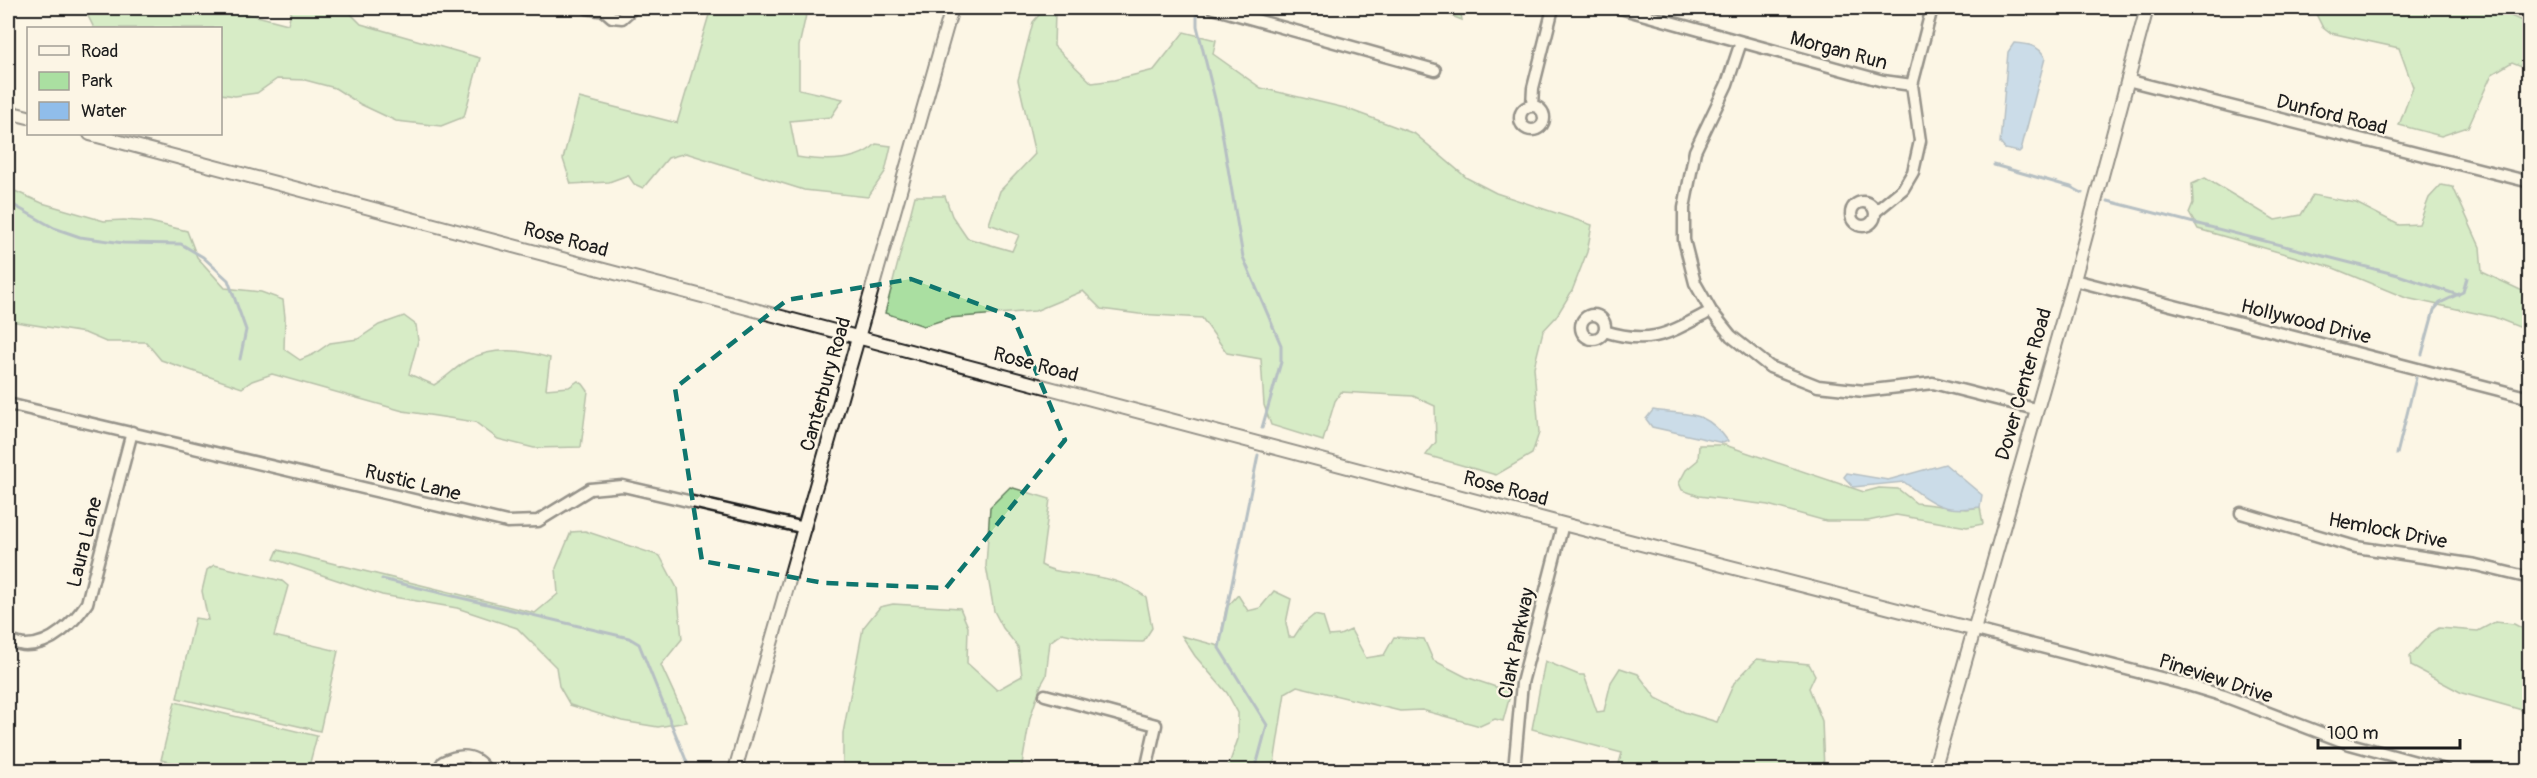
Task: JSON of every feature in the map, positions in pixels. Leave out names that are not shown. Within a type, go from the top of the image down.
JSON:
[{"type":"street","points":[[587,8],[606,9],[612,17],[622,18],[633,8]]},
{"type":"street","name":"Canterbury Road","points":[[735,771],[952,8]]},
{"type":"street","points":[[1213,8],[1435,70]]},
{"type":"street","points":[[1532,106],[1533,88],[1552,8]]},
{"type":"street","name":"Morgan Run","points":[[1620,8],[1883,81],[1912,85]]},
{"type":"street","points":[[1875,212],[1903,189],[1913,172],[1920,141],[1912,85],[1932,8]]},
{"type":"street","name":"Dover Center Road","points":[[1934,771],[2035,408],[2074,280],[2147,8]]},
{"type":"street","points":[[1741,42],[1727,84],[1695,151],[1684,208],[1684,240],[1695,283],[1711,311],[1731,336],[1761,361],[1806,383],[1829,389],[1864,391],[1933,383],[2035,408]]},
{"type":"street","name":"Dunford Road","points":[[2127,80],[2529,182]]},
{"type":"street","points":[[8,112],[27,117]]},
{"type":"street","name":"Rose Road","points":[[94,135],[1563,524],[1972,629]]},
{"type":"street","name":"Hollywood Drive","points":[[2074,280],[2529,398]]},
{"type":"street","points":[[1604,331],[1628,338],[1655,337],[1671,333],[1711,311]]},
{"type":"street","name":"Rustic Lane","points":[[8,404],[507,522],[538,520],[590,489],[623,486],[805,528]]},
{"type":"street","name":"Laura Lane","points":[[8,640],[27,645],[52,638],[76,620],[87,603],[132,432]]},
{"type":"street","name":"Hemlock Drive","points":[[2241,513],[2356,547],[2476,565],[2529,578]]},
{"type":"street","name":"Clark Parkway","points":[[1514,771],[1522,683],[1563,524]]},
{"type":"street","name":"Pineview Drive","points":[[1972,629],[2188,685],[2224,696],[2350,744],[2445,771]]},
{"type":"street","points":[[1045,694],[1156,725],[1146,771]]},
{"type":"street","points":[[438,771],[442,762],[456,756],[472,758],[486,771]]},
{"type":"highlighted area","points":[[911,279],[1013,317],[1065,440],[946,588],[824,583],[702,561],[675,388],[787,300]]},
{"type":"green space","points":[[84,8],[225,8],[288,24],[292,8],[345,8],[361,24],[480,58],[464,117],[441,126],[396,121],[360,104],[335,88],[305,80],[277,79],[257,93],[235,96],[222,94],[222,27],[94,27]]},
{"type":"green space","points":[[711,8],[805,8],[806,15],[799,46],[799,89],[843,99],[831,117],[790,121],[797,157],[849,158],[859,155],[876,144],[891,146],[885,172],[868,197],[804,190],[686,153],[668,158],[643,188],[634,184],[628,175],[609,182],[571,184],[563,159],[579,98],[677,123]]},
{"type":"green space","points":[[1045,8],[1116,8],[1118,11],[1055,12],[1054,46],[1092,83],[1154,70],[1184,32],[1216,40],[1213,54],[1261,88],[1345,108],[1415,134],[1467,178],[1496,193],[1592,225],[1587,252],[1572,291],[1556,317],[1543,331],[1534,367],[1539,433],[1532,454],[1496,475],[1426,455],[1436,442],[1435,406],[1413,396],[1341,392],[1335,401],[1323,441],[1271,425],[1264,405],[1261,359],[1227,353],[1202,318],[1101,309],[1083,291],[1035,311],[949,318],[924,326],[885,313],[915,196],[945,196],[952,216],[967,238],[1012,251],[1019,235],[989,224],[1000,191],[1035,154],[1018,80],[1033,22]]},
{"type":"green space","points":[[1431,8],[1460,8],[1462,20]]},
{"type":"green space","points":[[2313,8],[2501,8],[2506,14],[2529,24],[2529,69],[2512,62],[2492,74],[2468,127],[2441,136],[2399,125],[2413,87],[2399,48],[2331,33],[2322,26]]},
{"type":"green space","points":[[2205,178],[2275,220],[2301,215],[2313,195],[2356,203],[2399,225],[2419,224],[2429,198],[2441,185],[2453,187],[2480,247],[2482,272],[2529,294],[2529,331],[2494,317],[2406,298],[2331,267],[2198,229],[2189,213],[2193,203],[2192,184]]},
{"type":"green space","points":[[8,188],[42,203],[104,221],[150,222],[187,231],[197,257],[225,288],[261,292],[283,300],[284,349],[300,360],[330,343],[358,339],[379,325],[404,316],[416,325],[418,341],[409,374],[434,385],[468,360],[488,353],[519,351],[550,358],[546,389],[569,387],[578,381],[588,391],[581,447],[534,448],[498,439],[475,422],[403,411],[272,374],[252,381],[242,388],[161,360],[146,342],[106,342],[85,333],[10,321],[8,286],[13,259],[8,246]]},
{"type":"green space","points":[[1699,445],[1725,445],[1864,492],[1879,488],[1898,489],[1916,503],[1967,509],[1980,507],[1983,524],[1967,527],[1896,515],[1868,521],[1826,521],[1768,505],[1699,496],[1682,490],[1679,483],[1686,470],[1698,460]]},
{"type":"green space","points":[[1010,487],[1050,499],[1041,565],[1054,570],[1114,581],[1130,587],[1146,597],[1152,628],[1143,642],[1098,641],[1062,633],[1050,642],[1046,676],[1030,718],[1021,770],[843,770],[843,733],[863,628],[880,607],[893,604],[960,608],[968,627],[967,663],[997,690],[1022,676],[1018,647],[1003,628],[994,611],[986,566],[990,507]]},
{"type":"green space","points":[[585,531],[660,556],[677,588],[682,639],[661,665],[687,722],[658,727],[622,721],[570,705],[559,686],[556,667],[517,628],[457,608],[382,595],[274,559],[278,550],[535,613],[558,594],[556,568],[571,532]]},
{"type":"green space","points":[[214,565],[282,581],[288,586],[274,636],[338,651],[320,731],[177,698],[195,618],[208,620],[202,591],[207,570]]},
{"type":"green space","points":[[1274,591],[1291,599],[1286,623],[1289,637],[1294,637],[1302,625],[1314,615],[1323,617],[1329,636],[1340,635],[1351,630],[1366,658],[1384,655],[1394,637],[1424,639],[1433,660],[1466,677],[1511,692],[1503,721],[1495,719],[1480,726],[1422,710],[1400,711],[1297,686],[1285,693],[1273,770],[1227,770],[1238,739],[1238,713],[1227,693],[1195,656],[1182,636],[1219,646],[1226,608],[1238,595],[1248,611],[1260,608]]},
{"type":"green space","points":[[2495,622],[2514,624],[2529,632],[2529,712],[2462,693],[2411,666],[2410,656],[2431,633],[2439,628],[2478,631]]},
{"type":"green space","points":[[1757,659],[1809,664],[1815,675],[1809,688],[1822,721],[1824,770],[1617,770],[1622,753],[1532,729],[1545,661],[1584,675],[1597,712],[1604,711],[1611,682],[1620,668],[1638,674],[1656,698],[1684,712],[1717,722],[1734,683]]},
{"type":"green space","points":[[175,702],[317,736],[308,770],[205,770],[161,760]]},
{"type":"water","points":[[2014,43],[2036,48],[2045,58],[2019,152],[2005,149],[2000,143],[2008,52]]},
{"type":"water","points":[[1653,410],[1703,418],[1719,430],[1728,441],[1723,443],[1652,427],[1646,419]]},
{"type":"water","points":[[1945,464],[1982,495],[1980,507],[1947,508],[1931,501],[1904,482],[1853,487],[1844,477],[1847,473],[1888,480]]},
{"type":"waterway","points":[[1197,11],[1197,26],[1219,115],[1243,257],[1281,345],[1281,362],[1262,428]]},
{"type":"waterway","points":[[1994,165],[2071,187],[2082,193]]},
{"type":"waterway","points":[[2108,201],[2398,275],[2458,295]]},
{"type":"waterway","points":[[8,202],[54,228],[80,237],[123,243],[181,244],[203,257],[228,280],[246,330],[240,359]]},
{"type":"waterway","points":[[2422,354],[2434,310],[2440,303],[2463,292],[2467,278]]},
{"type":"waterway","points":[[2397,454],[2416,378]]},
{"type":"waterway","points":[[1255,770],[1267,725],[1219,648],[1258,455]]},
{"type":"waterway","points":[[382,579],[629,638],[639,644],[690,770]]}]
